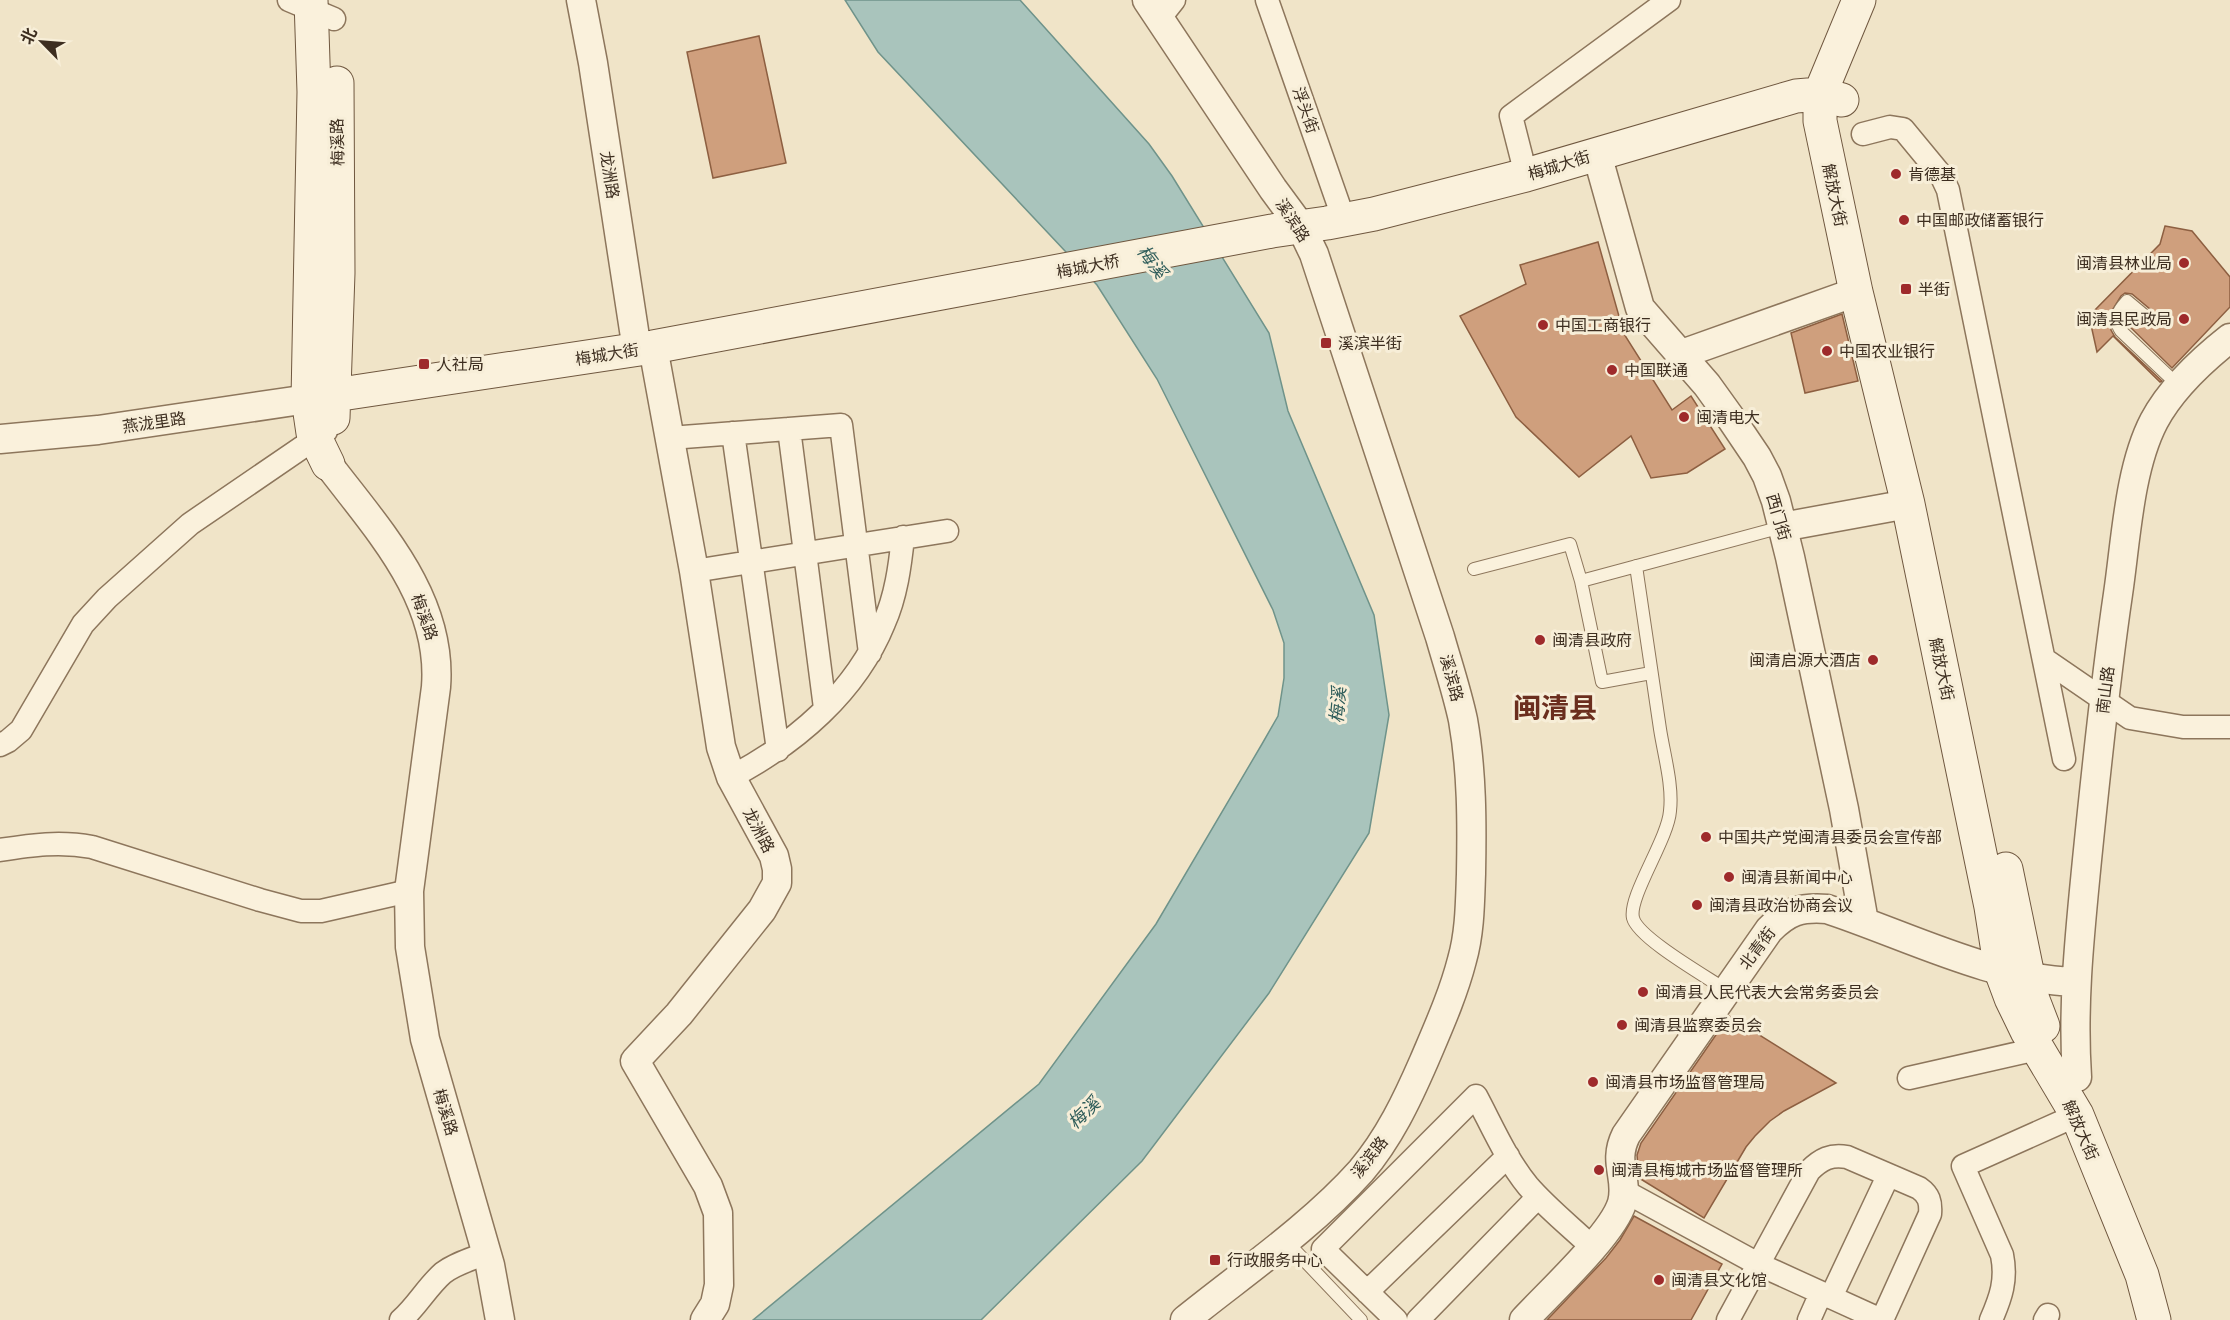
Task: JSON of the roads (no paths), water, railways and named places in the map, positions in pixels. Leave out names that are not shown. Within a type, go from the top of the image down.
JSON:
[{"type":"main road","name":"解放大街","points":[[1831,97],[1859,0]]},
{"type":"main road","name":"解放大街","points":[[1878,0],[1849,73],[1831,97],[1818,107],[1824,147],[1856,292],[1908,504],[1991,907],[2015,974],[2060,1056],[2077,1077],[2100,1122],[2153,1262],[2171,1320]]},
{"type":"main road","name":"梅溪路","points":[[316,6],[315,92],[324,425]]},
{"type":"main road","name":"梅城大街","points":[[1287,229],[1344,220],[1526,175],[1796,96],[1831,97]]},
{"type":"main road","name":"解放大街","points":[[1831,97],[1841,111],[2014,905],[2015,974],[2011,998],[2037,1049],[2076,1115],[2142,1275],[2154,1320]]},
{"type":"main road","name":"梅城大桥","points":[[904,300],[1287,229]]},
{"type":"main road","name":"梅城大街","points":[[324,425],[645,349],[904,300]]},
{"type":"street","name":"龙洲路","points":[[581,0],[645,349],[670,438],[694,571],[721,747],[731,777],[774,856],[777,869],[777,883],[762,910],[679,1014],[635,1061],[708,1185],[717,1213],[719,1286],[715,1304],[705,1320]]},
{"type":"street","name":"浮头街","points":[[1267,0],[1344,220]]},
{"type":"street","points":[[1526,175],[1511,116],[1669,0]]},
{"type":"street","name":"溪滨路","points":[[1160,6],[1273,189],[1287,229],[1314,254],[1452,679],[1466,743],[1472,835],[1470,902],[1463,958],[1443,1017],[1413,1085],[1389,1131],[1360,1171],[1342,1190],[1190,1318]]},
{"type":"street","points":[[1863,134],[1890,127],[1903,129],[1941,175],[1948,190],[2064,759]]},
{"type":"street","name":"西门街","points":[[1597,154],[1640,308],[1707,385],[1757,458],[1767,477],[1782,527],[1844,809],[1864,922]]},
{"type":"street","points":[[1679,355],[1856,292]]},
{"type":"street","name":"南山路","points":[[2077,1077],[2074,1035],[2076,982],[2103,699],[2139,461],[2154,420],[2179,386],[2230,338]]},
{"type":"street","points":[[0,745],[21,730],[83,624],[107,598],[190,524],[324,425]]},
{"type":"street","name":"燕泷里路","points":[[4,434],[324,425]]},
{"type":"street","name":"梅溪路","points":[[324,425],[424,609],[436,647],[436,687],[418,808],[409,891],[412,964],[425,1039],[487,1253],[500,1320]]},
{"type":"street","points":[[670,438],[841,425],[870,653]]},
{"type":"street","points":[[789,429],[825,708]]},
{"type":"street","points":[[733,433],[778,750]]},
{"type":"street","points":[[1782,527],[1908,504]]},
{"type":"street","points":[[694,571],[947,531]]},
{"type":"street","points":[[731,777],[778,750],[825,708],[855,677],[885,622],[894,591],[903,537]]},
{"type":"street","points":[[2044,659],[2120,712],[2144,722],[2183,727],[2230,727]]},
{"type":"street","points":[[0,850],[48,843],[69,843],[92,847],[301,911],[321,911],[409,891]]},
{"type":"street","name":"北青街","points":[[1524,1320],[1592,1247],[1616,1215],[1622,1203],[1624,1191],[1619,1157],[1621,1145],[1769,930],[1792,911],[1808,908],[1827,909],[1924,945],[2015,974],[2053,981],[2076,982]]},
{"type":"street","points":[[1909,1078],[2037,1049]]},
{"type":"street","points":[[1396,1320],[1323,1249],[1476,1096],[1508,1156],[1538,1197],[1592,1247]]},
{"type":"street","points":[[1991,1320],[2001,1298],[2005,1270],[2002,1255],[1963,1166],[2076,1115]]},
{"type":"street","points":[[1624,1191],[1758,1264],[1882,1320],[1930,1214],[1931,1203],[1926,1193],[1847,1157],[1837,1155],[1827,1157],[1817,1163],[1809,1171],[1758,1264],[1728,1320]]},
{"type":"street","points":[[1367,1292],[1508,1156]]},
{"type":"street","points":[[1809,1320],[1826,1295],[1888,1176]]},
{"type":"street","points":[[1418,1320],[1538,1197]]},
{"type":"street","points":[[401,1320],[441,1275],[454,1266],[487,1253]]},
{"type":"lane","points":[[2145,316],[2127,301],[2116,316],[2117,324],[2121,331],[2179,386]]},
{"type":"lane","points":[[1581,581],[1782,527]]},
{"type":"lane","points":[[1474,569],[1569,544],[1581,581],[1602,682],[1652,673]]},
{"type":"lane","points":[[1636,567],[1667,772],[1670,811],[1667,826],[1637,896],[1633,917],[1637,926],[1654,942],[1726,990]]},
{"type":"lane","points":[[1285,1240],[1361,1320]]},
{"type":"water","name":"梅溪","points":[[845,0],[1020,0],[1149,144],[1172,176],[1269,333],[1288,411],[1374,615],[1389,715],[1369,833],[1269,993],[1142,1161],[981,1320],[753,1320],[1039,1084],[1156,924],[1278,716],[1284,678],[1284,643],[1273,610],[1157,379],[1097,285],[878,52]]},
{"type":"place","name":"肯德基","points":[[1896,174]]},
{"type":"place","name":"中国邮政储蓄银行","points":[[1904,220]]},
{"type":"place","name":"闽清县林业局","points":[[2184,263]]},
{"type":"place","name":"半街","points":[[1906,289]]},
{"type":"place","name":"闽清县民政局","points":[[2184,319]]},
{"type":"place","name":"中国工商银行","points":[[1543,325]]},
{"type":"place","name":"溪滨半街","points":[[1326,343]]},
{"type":"place","name":"中国农业银行","points":[[1827,351]]},
{"type":"place","name":"人社局","points":[[424,364]]},
{"type":"place","name":"中国联通","points":[[1612,370]]},
{"type":"place","name":"闽清电大","points":[[1684,417]]},
{"type":"place","name":"闽清县政府","points":[[1540,640]]},
{"type":"place","name":"闽清启源大酒店","points":[[1873,660]]},
{"type":"place","name":"中国共产党闽清县委员会宣传部","points":[[1706,837]]},
{"type":"place","name":"闽清县新闻中心","points":[[1729,877]]},
{"type":"place","name":"闽清县政治协商会议","points":[[1697,905]]},
{"type":"place","name":"闽清县人民代表大会常务委员会","points":[[1643,992]]},
{"type":"place","name":"闽清县监察委员会","points":[[1622,1025]]},
{"type":"place","name":"闽清县市场监督管理局","points":[[1593,1082]]},
{"type":"place","name":"闽清县梅城市场监督管理所","points":[[1599,1170]]},
{"type":"place","name":"行政服务中心","points":[[1215,1260]]},
{"type":"place","name":"闽清县文化馆","points":[[1659,1280]]},
{"type":"district","name":"闽清县","points":[[1555,708]]}]
